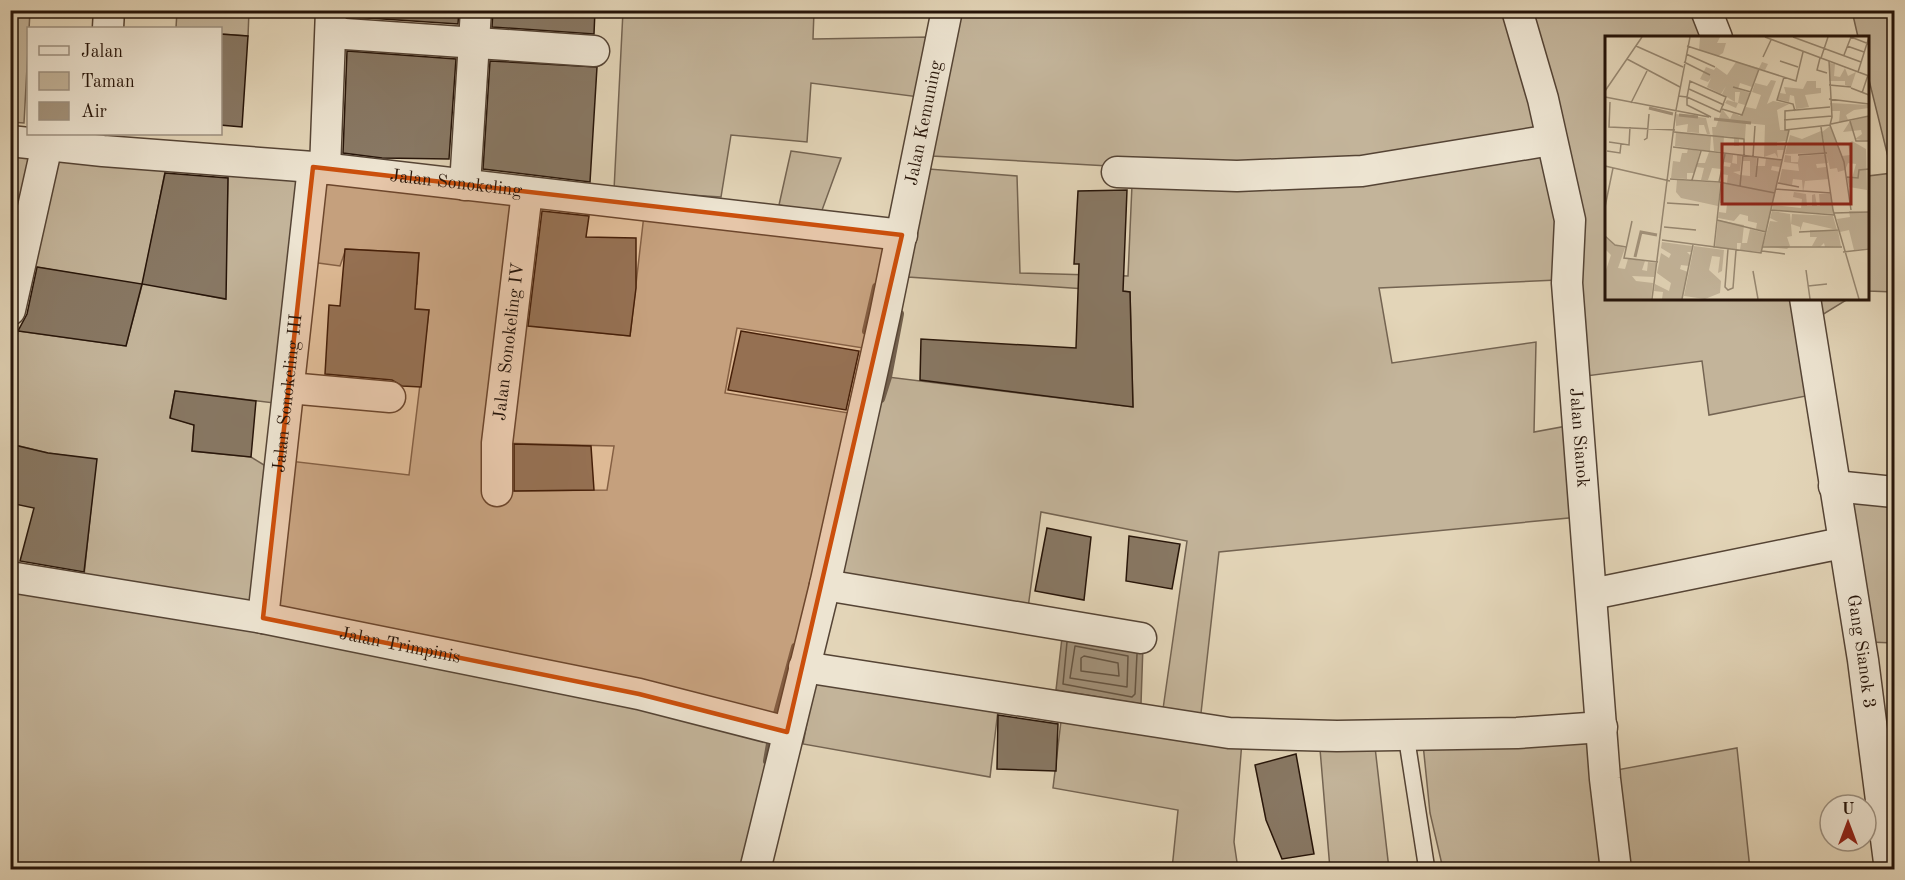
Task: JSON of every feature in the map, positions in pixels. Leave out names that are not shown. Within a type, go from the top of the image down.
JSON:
[{"type":"street","points":[[108,27],[109,10]]},
{"type":"street","points":[[465,185],[476,10]]},
{"type":"street","name":"Jalan Kemuning","points":[[755,870],[787,732],[825,585],[902,235],[947,10]]},
{"type":"street","name":"Jalan Sianok","points":[[1517,10],[1543,99],[1570,220],[1567,283],[1602,727],[1616,870]]},
{"type":"street","points":[[1706,10],[1716,36]]},
{"type":"street","points":[[338,22],[475,43],[594,51]]},
{"type":"street","name":"Jalan Sonokeling III","points":[[263,618],[289,388],[338,22]]},
{"type":"street","points":[[1117,172],[1238,176],[1362,171],[1551,140]]},
{"type":"street","name":"Jalan Sonokeling","points":[[10,141],[47,145],[103,142],[902,235]]},
{"type":"street","points":[[10,310],[47,145]]},
{"type":"street","name":"Jalan Sonokeling IV","points":[[497,491],[497,443],[527,192]]},
{"type":"street","name":"Gang Sianok 3","points":[[1805,300],[1842,543],[1865,672],[1890,870]]},
{"type":"street","points":[[289,388],[390,397]]},
{"type":"street","points":[[1834,486],[1894,492]]},
{"type":"street","points":[[1592,594],[1842,543]]},
{"type":"street","name":"Jalan Trimpinis","points":[[10,577],[263,618],[639,694],[787,732]]},
{"type":"street","points":[[825,585],[1141,638]]},
{"type":"street","points":[[804,667],[1229,734],[1517,733],[1602,727]]},
{"type":"lane","points":[[1406,735],[1427,870]]},
{"type":"highlighted area","points":[[313,167],[902,235],[787,732],[639,694],[263,618]]},
{"type":"green space","points":[[11,10],[30,11],[29,27],[27,27],[24,123],[11,122]]},
{"type":"green space","points":[[961,10],[1508,11],[1540,133],[1398,157],[1162,169],[932,156]]},
{"type":"green space","points":[[177,11],[249,11],[248,36],[222,34],[222,27],[176,27]]},
{"type":"green space","points":[[623,11],[814,11],[813,39],[930,37],[919,97],[811,83],[807,142],[731,135],[721,197],[614,190]]},
{"type":"green space","points":[[1527,11],[1694,11],[1705,36],[1605,36],[1605,300],[1799,300],[1811,395],[1709,415],[1702,361],[1586,376]]},
{"type":"green space","points":[[1852,11],[1894,11],[1894,292],[1869,291],[1869,176],[1892,173],[1869,80],[1869,36],[1858,36]]},
{"type":"green space","points":[[11,149],[35,152],[11,263]]},
{"type":"green space","points":[[791,151],[841,158],[821,213],[779,205]]},
{"type":"green space","points":[[1544,151],[1562,216],[1557,280],[1379,288],[1392,363],[1536,342],[1534,432],[1567,426],[1579,517],[1219,552],[1200,722],[1162,716],[1187,541],[1041,512],[1028,608],[838,577],[860,462],[888,377],[1133,407],[1130,292],[908,277],[929,169],[1017,176],[1020,273],[1128,276],[1132,185]]},
{"type":"green space","points":[[51,156],[166,167],[143,283],[225,299],[228,173],[305,171],[274,403],[175,391],[170,417],[194,425],[192,451],[251,457],[264,465],[263,618],[89,591],[84,576],[96,460],[48,453],[11,444],[11,366],[18,331],[126,346],[142,285],[30,266]]},
{"type":"green space","points":[[319,179],[517,202],[491,448],[498,491],[607,490],[614,446],[497,443],[513,324],[630,336],[645,206],[884,247],[863,348],[737,328],[725,393],[849,413],[821,550],[775,721],[475,647],[474,654],[263,611],[281,460],[409,475],[429,310],[403,308],[401,282],[417,284],[419,253],[346,249],[340,266],[311,262]]},
{"type":"green space","points":[[1805,300],[1846,300],[1809,323]]},
{"type":"green space","points":[[1843,495],[1894,499],[1894,643],[1869,642]]},
{"type":"green space","points":[[11,589],[265,627],[771,738],[746,869],[11,870]]},
{"type":"green space","points":[[816,674],[999,702],[990,777],[803,744]]},
{"type":"green space","points":[[1062,713],[1242,741],[1234,842],[1238,869],[1172,869],[1178,810],[1053,788]]},
{"type":"green space","points":[[1596,741],[1604,869],[1443,869],[1430,813],[1423,744]]},
{"type":"green space","points":[[1375,747],[1389,869],[1330,869],[1320,749]]},
{"type":"green space","points":[[1737,748],[1750,869],[1630,869],[1611,771]]},
{"type":"water","points":[[1063,629],[1143,645],[1141,704],[1056,690]]},
{"type":"building","points":[[353,10],[459,10],[458,24],[353,17]]},
{"type":"building","points":[[493,10],[595,10],[594,34],[492,27]]},
{"type":"building","points":[[222,34],[248,36],[242,127],[222,125]]},
{"type":"building","points":[[347,51],[456,59],[449,159],[382,158],[343,153]]},
{"type":"building","points":[[490,61],[597,67],[590,182],[483,169]]},
{"type":"building","points":[[165,173],[228,178],[226,299],[142,284]]},
{"type":"building","points":[[1127,190],[1123,291],[1130,292],[1133,407],[920,380],[921,339],[1076,348],[1079,264],[1074,264],[1078,191]]},
{"type":"building","points":[[542,211],[589,216],[586,237],[636,238],[636,288],[630,336],[528,326]]},
{"type":"building","points":[[345,249],[419,253],[415,309],[429,310],[421,387],[402,386],[392,380],[325,374],[329,305],[340,306]]},
{"type":"building","points":[[37,267],[142,284],[126,346],[18,331],[27,314]]},
{"type":"building","points":[[741,331],[859,351],[846,410],[728,390]]},
{"type":"building","points":[[175,391],[256,401],[251,457],[192,451],[194,425],[170,418]]},
{"type":"building","points":[[10,444],[48,453],[97,459],[84,572],[20,561],[34,508],[10,503]]},
{"type":"building","points":[[514,444],[591,446],[594,490],[514,491]]},
{"type":"building","points":[[1047,528],[1091,537],[1084,600],[1035,591]]},
{"type":"building","points":[[1129,536],[1180,544],[1172,589],[1126,581]]},
{"type":"building","points":[[998,715],[1058,724],[1056,771],[997,769]]},
{"type":"building","points":[[1296,754],[1314,854],[1282,859],[1266,820],[1255,765]]},
{"type":"waterway","points":[[866,331],[876,287]]},
{"type":"waterway","points":[[881,399],[888,377],[900,314]]},
{"type":"waterway","points":[[775,721],[795,647]]},
{"type":"waterway","points":[[767,761],[771,738],[768,737]]}]
